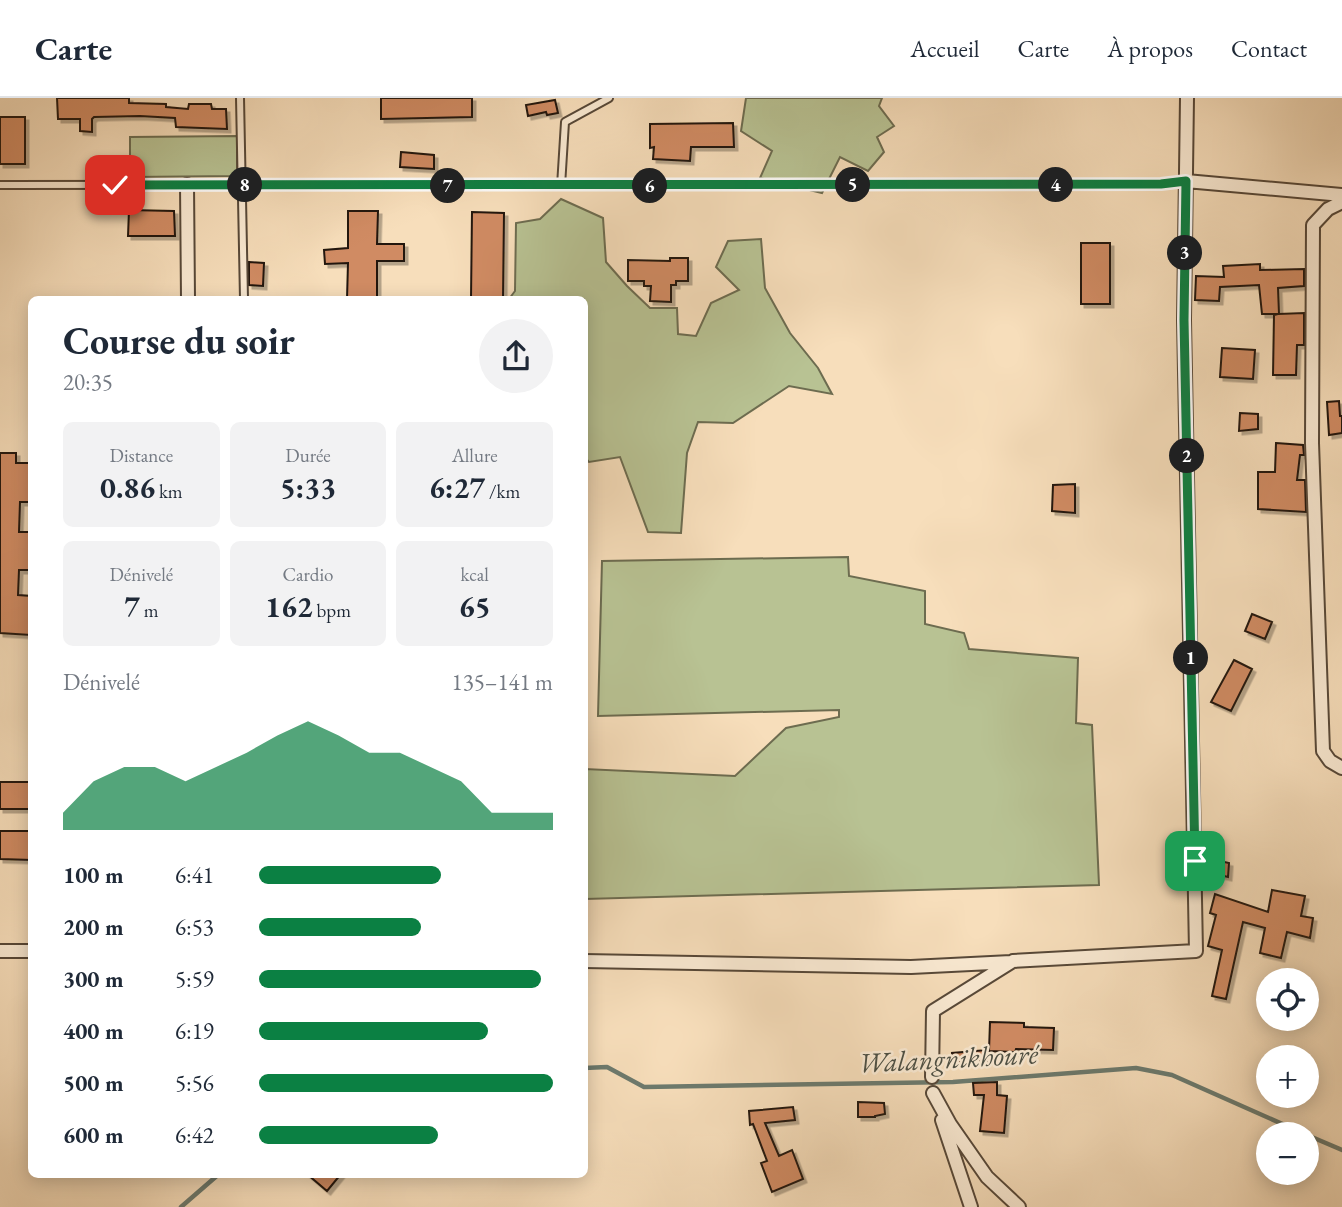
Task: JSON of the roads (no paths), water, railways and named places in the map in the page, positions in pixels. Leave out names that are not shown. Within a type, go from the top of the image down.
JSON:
[{"type":"street","points":[[588,961],[911,967],[1196,951],[1184,334],[1186,98]]},
{"type":"street","points":[[1186,181],[1342,195]]},
{"type":"street","points":[[187,185],[188,296]]},
{"type":"street","points":[[1342,202],[1328,209],[1313,225],[1312,443],[1323,751],[1330,761],[1342,768]]},
{"type":"street","points":[[0,951],[28,951]]},
{"type":"street","points":[[932,1077],[933,1011],[1013,961]]},
{"type":"street","points":[[971,1207],[933,1093],[950,1124],[986,1177],[1019,1207]]},
{"type":"lane","points":[[240,98],[244,296]]},
{"type":"lane","points":[[561,186],[565,122],[609,98]]},
{"type":"lane","points":[[0,185],[1161,184],[1186,181]]},
{"type":"waterway","name":"Walangnikhouré","points":[[588,1068],[607,1067],[644,1087],[953,1082],[1136,1068],[1172,1075],[1278,1122]]},
{"type":"waterway","name":"Walangnikhouré","points":[[1319,1140],[1342,1150]]},
{"type":"waterway","name":"Walangnikhouré","points":[[181,1207],[214,1178]]}]
